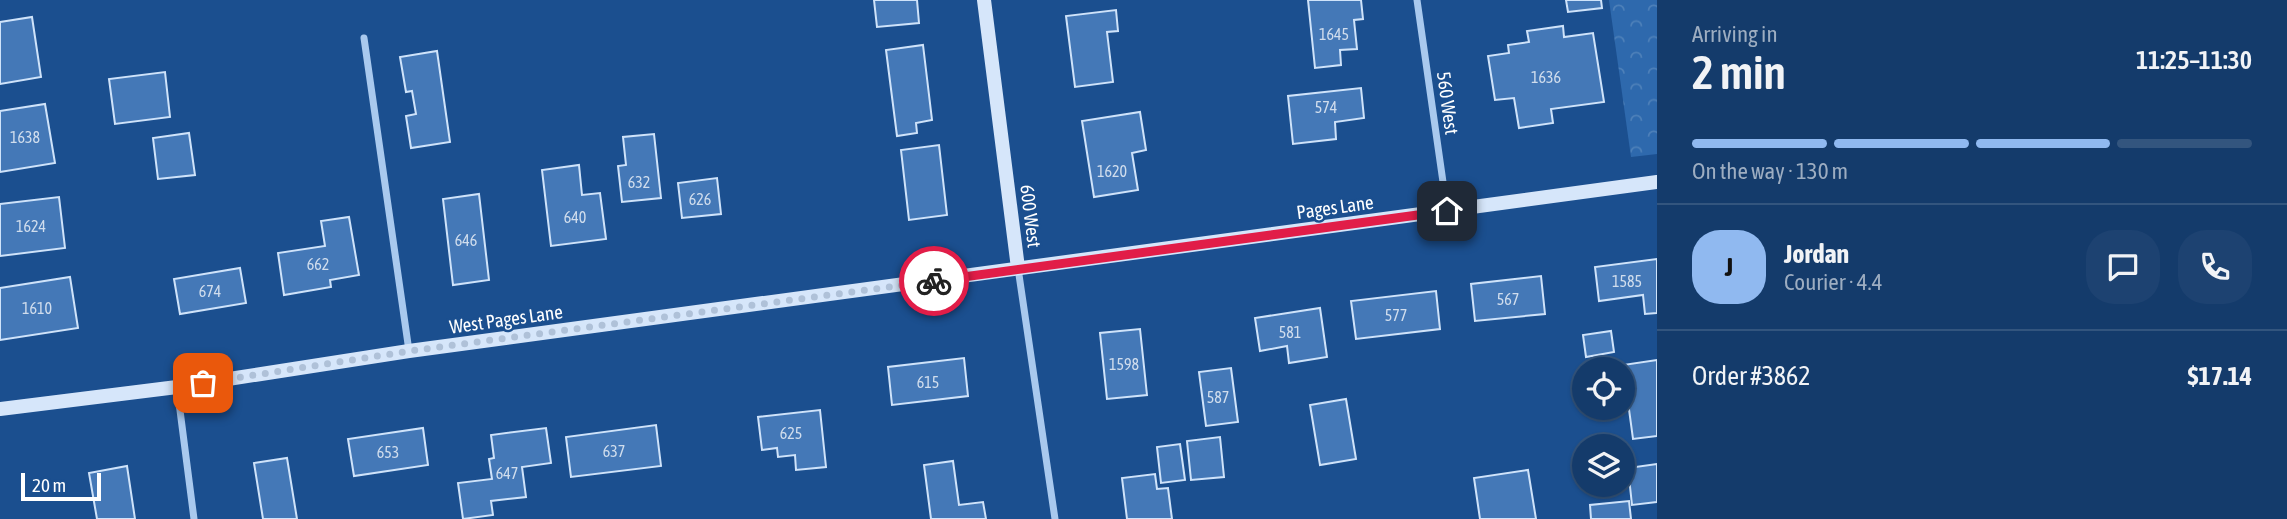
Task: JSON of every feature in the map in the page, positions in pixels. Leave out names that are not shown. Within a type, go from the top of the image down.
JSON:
[{"type":"street","name":"600 West","points":[[984,0],[1018,268],[1055,519]]},
{"type":"street","name":"560 West","points":[[1417,0],[1447,211]]},
{"type":"street","points":[[364,38],[410,351]]},
{"type":"street","name":"Pages Lane","points":[[1018,268],[1657,183]]},
{"type":"street","name":"West Pages Lane","points":[[0,409],[177,387],[410,351],[1018,268]]},
{"type":"street","points":[[177,387],[194,519]]},
{"type":"green space","points":[[1609,0],[1657,0],[1657,154],[1631,157]]},
{"type":"building","points":[[874,0],[917,0],[919,23],[877,27]]},
{"type":"building","points":[[1308,0],[1361,0],[1363,19],[1354,20],[1357,49],[1340,50],[1341,65],[1315,68]]},
{"type":"building","points":[[1566,0],[1601,0],[1602,8],[1568,12]]},
{"type":"building","points":[[1116,10],[1118,31],[1107,32],[1113,82],[1075,87],[1066,16]]},
{"type":"building","points":[[32,17],[41,77],[0,84],[0,22]]},
{"type":"building","points":[[1563,26],[1564,37],[1593,33],[1604,102],[1551,109],[1553,123],[1519,128],[1514,98],[1495,100],[1488,56],[1509,53],[1508,45],[1529,42],[1527,31]]},
{"type":"building","points":[[923,45],[932,120],[916,123],[917,133],[897,136],[886,50]]},
{"type":"building","points":[[437,51],[450,142],[411,148],[406,116],[416,114],[412,91],[406,92],[400,57]]},
{"type":"building","points":[[165,72],[170,117],[115,124],[109,79]]},
{"type":"building","points":[[1361,88],[1364,118],[1335,122],[1336,139],[1293,144],[1288,96]]},
{"type":"building","points":[[45,104],[55,163],[0,172],[0,111]]},
{"type":"building","points":[[1140,112],[1146,150],[1132,153],[1138,190],[1094,197],[1082,121]]},
{"type":"building","points":[[189,133],[195,175],[158,179],[153,138]]},
{"type":"building","points":[[654,134],[661,198],[622,202],[618,166],[626,165],[623,137]]},
{"type":"building","points":[[939,145],[947,215],[909,220],[901,150]]},
{"type":"building","points":[[579,165],[582,195],[600,193],[606,239],[551,246],[542,170]]},
{"type":"building","points":[[717,178],[721,214],[682,218],[678,183]]},
{"type":"building","points":[[479,194],[489,280],[453,285],[443,199]]},
{"type":"building","points":[[59,197],[65,248],[0,256],[0,204]]},
{"type":"building","points":[[349,217],[359,275],[330,280],[331,287],[284,295],[278,253],[325,246],[321,221]]},
{"type":"building","points":[[1657,259],[1657,313],[1645,314],[1643,295],[1599,301],[1595,267]]},
{"type":"building","points":[[240,268],[246,303],[180,314],[174,279]]},
{"type":"building","points":[[1541,276],[1545,314],[1475,321],[1471,284]]},
{"type":"building","points":[[70,277],[78,328],[0,340],[0,288]]},
{"type":"building","points":[[1436,291],[1440,329],[1356,339],[1351,301]]},
{"type":"building","points":[[1320,308],[1327,357],[1289,363],[1287,346],[1260,351],[1255,318]]},
{"type":"building","points":[[1140,329],[1147,395],[1107,399],[1100,333]]},
{"type":"building","points":[[1611,331],[1614,352],[1586,357],[1583,335]]},
{"type":"building","points":[[964,358],[968,396],[892,405],[888,367]]},
{"type":"building","points":[[1657,360],[1657,436],[1635,439],[1635,434],[1632,434],[1630,420],[1635,420],[1635,363]]},
{"type":"building","points":[[1231,368],[1238,422],[1206,426],[1199,372]]},
{"type":"building","points":[[1346,399],[1356,459],[1320,465],[1310,405]]},
{"type":"building","points":[[820,410],[826,467],[796,470],[795,455],[778,457],[777,448],[762,450],[758,417]]},
{"type":"building","points":[[656,425],[661,466],[571,477],[566,437]]},
{"type":"building","points":[[423,428],[428,465],[354,476],[348,439]]},
{"type":"building","points":[[546,428],[551,463],[522,467],[526,497],[491,501],[493,515],[463,519],[458,483],[492,479],[489,459],[494,458],[491,435]]},
{"type":"building","points":[[1220,437],[1224,477],[1191,480],[1187,441]]},
{"type":"building","points":[[1180,444],[1185,480],[1161,483],[1157,447]]},
{"type":"building","points":[[287,458],[297,519],[263,519],[254,463]]},
{"type":"building","points":[[953,461],[959,505],[983,502],[986,519],[931,519],[924,465]]},
{"type":"building","points":[[1657,464],[1657,502],[1632,505],[1631,497],[1635,497],[1635,467]]},
{"type":"building","points":[[127,466],[135,519],[97,519],[89,473]]},
{"type":"building","points":[[1528,470],[1536,519],[1480,519],[1474,478]]},
{"type":"building","points":[[1155,474],[1157,489],[1168,488],[1172,519],[1127,519],[1122,478]]},
{"type":"building","points":[[1629,501],[1631,519],[1591,519],[1590,505]]},
{"type":"way so far","points":[[203,383],[410,351],[934,281]]},
{"type":"route","points":[[934,281],[1447,211]]}]
